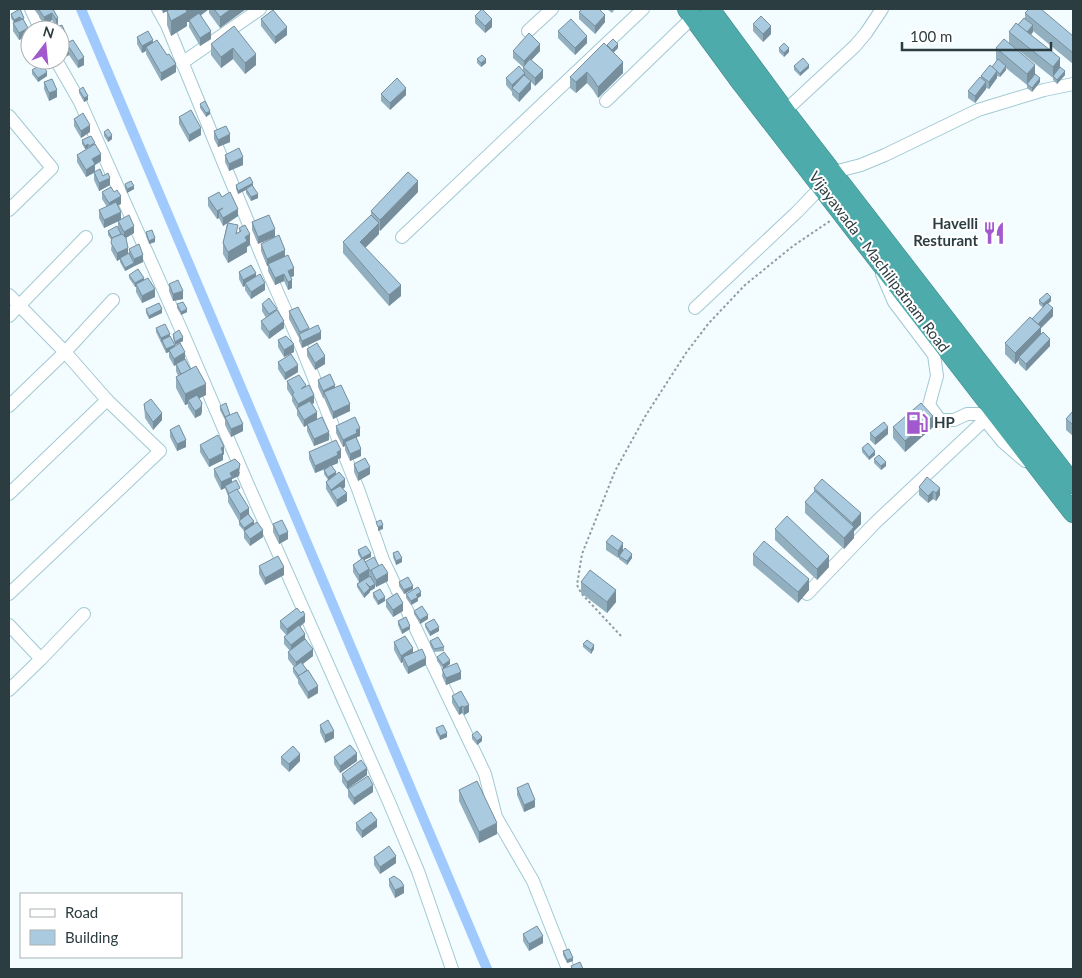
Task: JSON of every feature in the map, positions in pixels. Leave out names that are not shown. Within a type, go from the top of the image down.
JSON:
[{"type":"highway","name":"Vijayawada - Machilipatnam Road","points":[[702,11],[785,111],[828,179],[841,213],[875,256],[989,416],[1044,477],[1073,513]]},
{"type":"highway","name":"Vijayawada - Machilipatnam Road","points":[[702,11],[828,179],[1073,484]]},
{"type":"street","points":[[158,9],[302,348],[358,489],[383,560],[485,774],[496,817],[533,881],[568,969]]},
{"type":"street","points":[[182,63],[260,9]]},
{"type":"street","points":[[528,31],[552,9]]},
{"type":"street","points":[[402,237],[642,9]]},
{"type":"street","points":[[785,111],[855,46],[882,9]]},
{"type":"street","points":[[606,101],[702,11]]},
{"type":"street","points":[[62,70],[80,102],[389,802],[418,871],[452,969]]},
{"type":"street","points":[[695,308],[797,212],[828,179],[885,155],[978,110],[1044,90],[1073,84]]},
{"type":"street","points":[[9,116],[52,168],[9,210]]},
{"type":"street","points":[[9,316],[86,237]]},
{"type":"street","points":[[875,256],[894,302],[934,355],[937,376],[929,405],[940,420],[954,420],[967,414],[989,416]]},
{"type":"street","points":[[9,295],[65,352],[107,400],[160,451],[9,594]]},
{"type":"street","points":[[9,406],[65,352],[113,300]]},
{"type":"street","points":[[9,494],[107,400]]},
{"type":"street","points":[[807,594],[875,523],[989,416]]},
{"type":"street","points":[[9,690],[84,614]]},
{"type":"street","points":[[9,625],[41,658]]},
{"type":"path","points":[[621,636],[581,593],[577,585],[582,554],[614,471],[646,415],[708,324],[745,286],[793,246],[841,213]]},
{"type":"building","points":[[20,9],[24,18],[21,19],[20,17],[14,20],[11,14]]},
{"type":"building","points":[[53,9],[58,18],[56,19],[52,13],[44,17],[39,10]]},
{"type":"building","points":[[170,9],[186,9],[187,12],[171,21],[167,11]]},
{"type":"building","points":[[214,9],[231,9],[220,17]]},
{"type":"building","points":[[482,9],[492,19],[485,26],[475,16]]},
{"type":"building","points":[[582,9],[599,9],[605,15],[595,26],[579,12]]},
{"type":"building","points":[[1029,9],[1041,9],[1073,36],[1073,53],[1025,13]]},
{"type":"building","points":[[273,10],[287,27],[275,37],[261,19]]},
{"type":"building","points":[[199,13],[211,31],[200,38],[189,20]]},
{"type":"building","points":[[761,16],[771,26],[763,34],[753,24]]},
{"type":"building","points":[[1024,18],[1033,25],[1027,32],[1018,25]]},
{"type":"building","points":[[571,19],[587,36],[575,48],[558,31]]},
{"type":"building","points":[[20,20],[20,32],[19,33],[13,23]]},
{"type":"building","points":[[1016,23],[1060,58],[1053,67],[1009,32]]},
{"type":"building","points":[[234,26],[256,54],[245,63],[233,48],[221,57],[211,44]]},
{"type":"building","points":[[148,31],[153,40],[142,46],[137,37]]},
{"type":"building","points":[[529,33],[540,44],[524,61],[513,51]]},
{"type":"building","points":[[613,39],[618,44],[612,50],[607,45]]},
{"type":"building","points":[[1004,39],[1035,65],[1027,74],[996,48]]},
{"type":"building","points":[[73,40],[84,57],[78,61],[70,49],[70,41]]},
{"type":"building","points":[[157,40],[176,64],[161,73],[146,47]]},
{"type":"building","points":[[604,43],[623,62],[598,87],[587,72],[576,82],[570,77]]},
{"type":"building","points":[[784,43],[789,48],[784,53],[779,48]]},
{"type":"building","points":[[482,55],[486,59],[481,63],[477,59]]},
{"type":"building","points":[[803,58],[809,65],[800,73],[794,66]]},
{"type":"building","points":[[530,59],[543,70],[535,78],[523,67]]},
{"type":"building","points":[[998,59],[1006,66],[1000,74],[992,67]]},
{"type":"building","points":[[990,65],[997,71],[989,82],[981,76]]},
{"type":"building","points":[[519,66],[525,73],[512,85],[506,78]]},
{"type":"building","points":[[1060,67],[1065,71],[1057,80],[1053,76]]},
{"type":"building","points":[[32,70],[46,70],[47,72],[38,78]]},
{"type":"building","points":[[1035,74],[1040,78],[1032,88],[1027,84]]},
{"type":"building","points":[[524,75],[531,81],[519,94],[512,88]]},
{"type":"building","points":[[980,77],[986,82],[975,96],[968,91]]},
{"type":"building","points":[[397,78],[406,88],[390,103],[381,94]]},
{"type":"building","points":[[52,79],[57,90],[49,93],[44,82]]},
{"type":"building","points":[[83,87],[88,96],[84,98],[79,90]]},
{"type":"building","points":[[205,101],[210,111],[206,113],[200,104]]},
{"type":"building","points":[[191,110],[201,128],[189,135],[179,117]]},
{"type":"building","points":[[83,113],[90,125],[81,131],[74,119]]},
{"type":"building","points":[[226,126],[230,134],[218,140],[214,131]]},
{"type":"building","points":[[108,129],[112,135],[108,138],[104,132]]},
{"type":"building","points":[[91,136],[95,143],[85,146],[82,140]]},
{"type":"building","points":[[95,144],[101,154],[92,159],[95,164],[86,170],[77,155]]},
{"type":"building","points":[[239,148],[243,157],[229,164],[225,155]]},
{"type":"building","points":[[100,169],[103,176],[108,173],[110,178],[99,183],[94,172]]},
{"type":"building","points":[[408,172],[418,181],[380,220],[371,211]]},
{"type":"building","points":[[250,177],[253,183],[238,191],[236,185]]},
{"type":"building","points":[[131,181],[134,186],[127,189],[125,184]]},
{"type":"building","points":[[252,185],[258,194],[251,197],[246,189]]},
{"type":"building","points":[[111,187],[114,192],[117,190],[121,196],[109,203],[102,192]]},
{"type":"building","points":[[219,192],[222,197],[230,192],[238,209],[223,218],[219,211],[223,208],[217,211],[208,198]]},
{"type":"building","points":[[116,202],[121,212],[104,220],[99,210]]},
{"type":"building","points":[[129,215],[134,226],[124,232],[118,221]]},
{"type":"building","points":[[269,215],[275,229],[258,237],[252,222]]},
{"type":"building","points":[[371,215],[379,223],[360,242],[401,285],[389,295],[343,242]]},
{"type":"building","points":[[228,223],[238,225],[236,234],[241,231],[239,228],[245,225],[250,234],[245,237],[247,241],[228,252],[223,243]]},
{"type":"building","points":[[117,226],[121,234],[112,238],[108,231]]},
{"type":"building","points":[[152,230],[155,238],[149,241],[146,232]]},
{"type":"building","points":[[122,234],[126,238],[128,248],[117,253],[111,243],[112,238]]},
{"type":"building","points":[[279,235],[285,250],[267,259],[261,244]]},
{"type":"building","points":[[139,244],[143,255],[134,259],[129,249]]},
{"type":"building","points":[[129,253],[134,263],[125,268],[120,258]]},
{"type":"building","points":[[288,255],[294,268],[288,271],[292,280],[288,282],[284,274],[275,278],[268,264]]},
{"type":"building","points":[[251,265],[256,273],[243,280],[239,272]]},
{"type":"building","points":[[138,269],[144,278],[135,283],[129,275]]},
{"type":"building","points":[[260,274],[265,283],[251,292],[245,283]]},
{"type":"building","points":[[148,278],[155,289],[142,296],[136,284]]},
{"type":"building","points":[[178,280],[183,291],[173,294],[169,284]]},
{"type":"building","points":[[1047,293],[1051,297],[1043,304],[1039,300]]},
{"type":"building","points":[[269,298],[277,309],[269,314],[262,304]]},
{"type":"building","points":[[183,302],[187,309],[181,312],[177,304]]},
{"type":"building","points":[[159,303],[162,309],[149,316],[146,309]]},
{"type":"building","points":[[1047,303],[1053,308],[1038,324],[1032,319]]},
{"type":"building","points":[[298,307],[309,328],[300,332],[289,311]]},
{"type":"building","points":[[277,310],[284,321],[269,332],[261,321]]},
{"type":"building","points":[[1030,317],[1041,327],[1015,353],[1005,343]]},
{"type":"building","points":[[165,324],[170,334],[161,338],[156,328]]},
{"type":"building","points":[[318,325],[321,332],[302,341],[299,334]]},
{"type":"building","points":[[179,330],[183,337],[175,342],[173,334]]},
{"type":"building","points":[[1043,332],[1050,339],[1026,364],[1019,357]]},
{"type":"building","points":[[170,336],[175,345],[166,349],[162,340]]},
{"type":"building","points":[[286,336],[294,344],[284,350],[278,340]]},
{"type":"building","points":[[180,343],[185,352],[174,359],[169,350]]},
{"type":"building","points":[[317,343],[325,356],[315,363],[307,349]]},
{"type":"building","points":[[291,354],[298,365],[285,373],[278,362]]},
{"type":"building","points":[[185,359],[191,370],[181,374],[176,364]]},
{"type":"building","points":[[196,366],[206,384],[185,394],[176,377]]},
{"type":"building","points":[[330,374],[335,385],[323,391],[318,380]]},
{"type":"building","points":[[299,375],[306,385],[301,389],[309,385],[314,395],[298,404],[287,381]]},
{"type":"building","points":[[341,385],[350,404],[333,412],[324,392]]},
{"type":"building","points":[[197,395],[202,403],[201,407],[195,411],[188,400]]},
{"type":"building","points":[[151,399],[162,413],[153,422],[145,410],[144,404]]},
{"type":"building","points":[[310,401],[317,412],[304,420],[297,408]]},
{"type":"building","points":[[226,403],[230,415],[225,417],[220,406]]},
{"type":"building","points":[[921,403],[933,416],[905,441],[893,427]]},
{"type":"building","points":[[1073,411],[1073,425],[1066,419]]},
{"type":"building","points":[[237,412],[243,424],[231,429],[225,417]]},
{"type":"building","points":[[322,417],[329,432],[314,439],[307,424]]},
{"type":"building","points":[[355,417],[360,428],[356,430],[357,433],[343,440],[336,426]]},
{"type":"building","points":[[884,422],[888,427],[875,438],[870,433]]},
{"type":"building","points":[[179,425],[186,440],[177,444],[170,430]]},
{"type":"building","points":[[218,435],[224,446],[221,448],[223,453],[209,460],[200,445]]},
{"type":"building","points":[[356,437],[361,449],[350,454],[345,442]]},
{"type":"building","points":[[336,440],[341,450],[337,452],[338,455],[315,466],[309,452]]},
{"type":"building","points":[[868,443],[875,451],[869,457],[862,448]]},
{"type":"building","points":[[879,455],[886,462],[881,466],[874,459]]},
{"type":"building","points":[[365,458],[370,467],[358,473],[354,464]]},
{"type":"building","points":[[235,459],[240,464],[239,468],[230,473],[232,477],[221,482],[214,469]]},
{"type":"building","points":[[331,465],[336,472],[328,477],[324,470]]},
{"type":"building","points":[[339,472],[345,479],[331,490],[326,482]]},
{"type":"building","points":[[927,477],[940,488],[936,493],[933,491],[928,496],[919,487]]},
{"type":"building","points":[[822,479],[861,513],[852,523],[814,488]]},
{"type":"building","points":[[236,480],[240,488],[229,494],[225,486]]},
{"type":"building","points":[[340,486],[347,493],[337,500],[331,491]]},
{"type":"building","points":[[237,489],[249,508],[240,514],[228,494]]},
{"type":"building","points":[[815,491],[854,527],[844,538],[805,502]]},
{"type":"building","points":[[248,514],[254,521],[244,528],[239,521]]},
{"type":"building","points":[[787,516],[829,556],[817,569],[775,529]]},
{"type":"building","points":[[282,520],[288,532],[279,536],[273,524]]},
{"type":"building","points":[[381,520],[383,525],[378,527],[376,522]]},
{"type":"building","points":[[257,522],[263,530],[250,539],[244,531]]},
{"type":"building","points":[[612,535],[623,543],[618,551],[606,542]]},
{"type":"building","points":[[764,541],[809,579],[798,592],[753,554]]},
{"type":"building","points":[[366,546],[371,553],[362,558],[358,550]]},
{"type":"building","points":[[625,548],[632,554],[627,561],[619,556]]},
{"type":"building","points":[[398,551],[402,558],[396,561],[393,553]]},
{"type":"building","points":[[278,556],[284,567],[265,578],[259,566]]},
{"type":"building","points":[[374,557],[379,566],[370,571],[365,562]]},
{"type":"building","points":[[363,558],[369,569],[359,575],[353,565]]},
{"type":"building","points":[[382,564],[388,573],[376,580],[371,570]]},
{"type":"building","points":[[590,570],[616,590],[607,602],[581,582]]},
{"type":"building","points":[[370,576],[375,584],[370,587],[366,583],[370,588],[364,594],[357,584]]},
{"type":"building","points":[[408,577],[413,586],[404,590],[399,582]]},
{"type":"building","points":[[418,587],[421,592],[416,595],[418,597],[411,601],[406,594]]},
{"type":"building","points":[[380,589],[385,597],[378,601],[373,593]]},
{"type":"building","points":[[397,593],[403,603],[393,610],[386,600]]},
{"type":"building","points":[[422,606],[428,615],[420,620],[414,611]]},
{"type":"building","points":[[297,608],[301,613],[303,611],[305,615],[287,629],[280,621]]},
{"type":"building","points":[[406,617],[410,626],[402,630],[398,621]]},
{"type":"building","points":[[434,619],[439,627],[430,632],[425,624]]},
{"type":"building","points":[[299,625],[305,634],[291,645],[284,637]]},
{"type":"building","points":[[405,636],[413,648],[401,656],[394,642]]},
{"type":"building","points":[[438,637],[444,647],[434,649],[430,641]]},
{"type":"building","points":[[305,639],[313,649],[296,662],[288,652]]},
{"type":"building","points":[[587,640],[594,645],[591,650],[583,644]]},
{"type":"building","points":[[422,649],[426,658],[408,667],[403,657]]},
{"type":"building","points":[[444,652],[450,660],[443,665],[437,657]]},
{"type":"building","points":[[301,662],[307,670],[299,676],[293,668]]},
{"type":"building","points":[[457,663],[461,672],[446,678],[442,669]]},
{"type":"building","points":[[308,670],[318,686],[308,692],[298,676]]},
{"type":"building","points":[[461,691],[469,705],[459,708],[452,696]]},
{"type":"building","points":[[328,720],[334,731],[325,735],[320,725]]},
{"type":"building","points":[[443,725],[447,733],[440,736],[436,728]]},
{"type":"building","points":[[477,731],[482,737],[477,741],[472,735]]},
{"type":"building","points":[[350,745],[357,753],[340,766],[334,757]]},
{"type":"building","points":[[293,746],[300,754],[289,764],[281,757]]},
{"type":"building","points":[[361,760],[367,768],[347,782],[342,774]]},
{"type":"building","points":[[368,776],[373,785],[354,798],[348,789]]},
{"type":"building","points":[[477,781],[497,823],[479,832],[459,790]]},
{"type":"building","points":[[528,783],[535,800],[524,805],[517,788]]},
{"type":"building","points":[[371,812],[377,820],[362,831],[356,823]]},
{"type":"building","points":[[389,846],[396,856],[380,867],[374,857]]},
{"type":"building","points":[[394,876],[404,886],[395,890],[389,879]]},
{"type":"building","points":[[537,926],[543,936],[529,944],[523,934]]},
{"type":"building","points":[[569,949],[573,958],[567,960],[563,951]]},
{"type":"building","points":[[580,962],[583,969],[572,969],[571,966]]},
{"type":"waterway","points":[[81,9],[487,969]]},
{"type":"place","name":"Havelli Resturant","points":[[994,233]]},
{"type":"place","name":"HP","points":[[917,423]]}]
